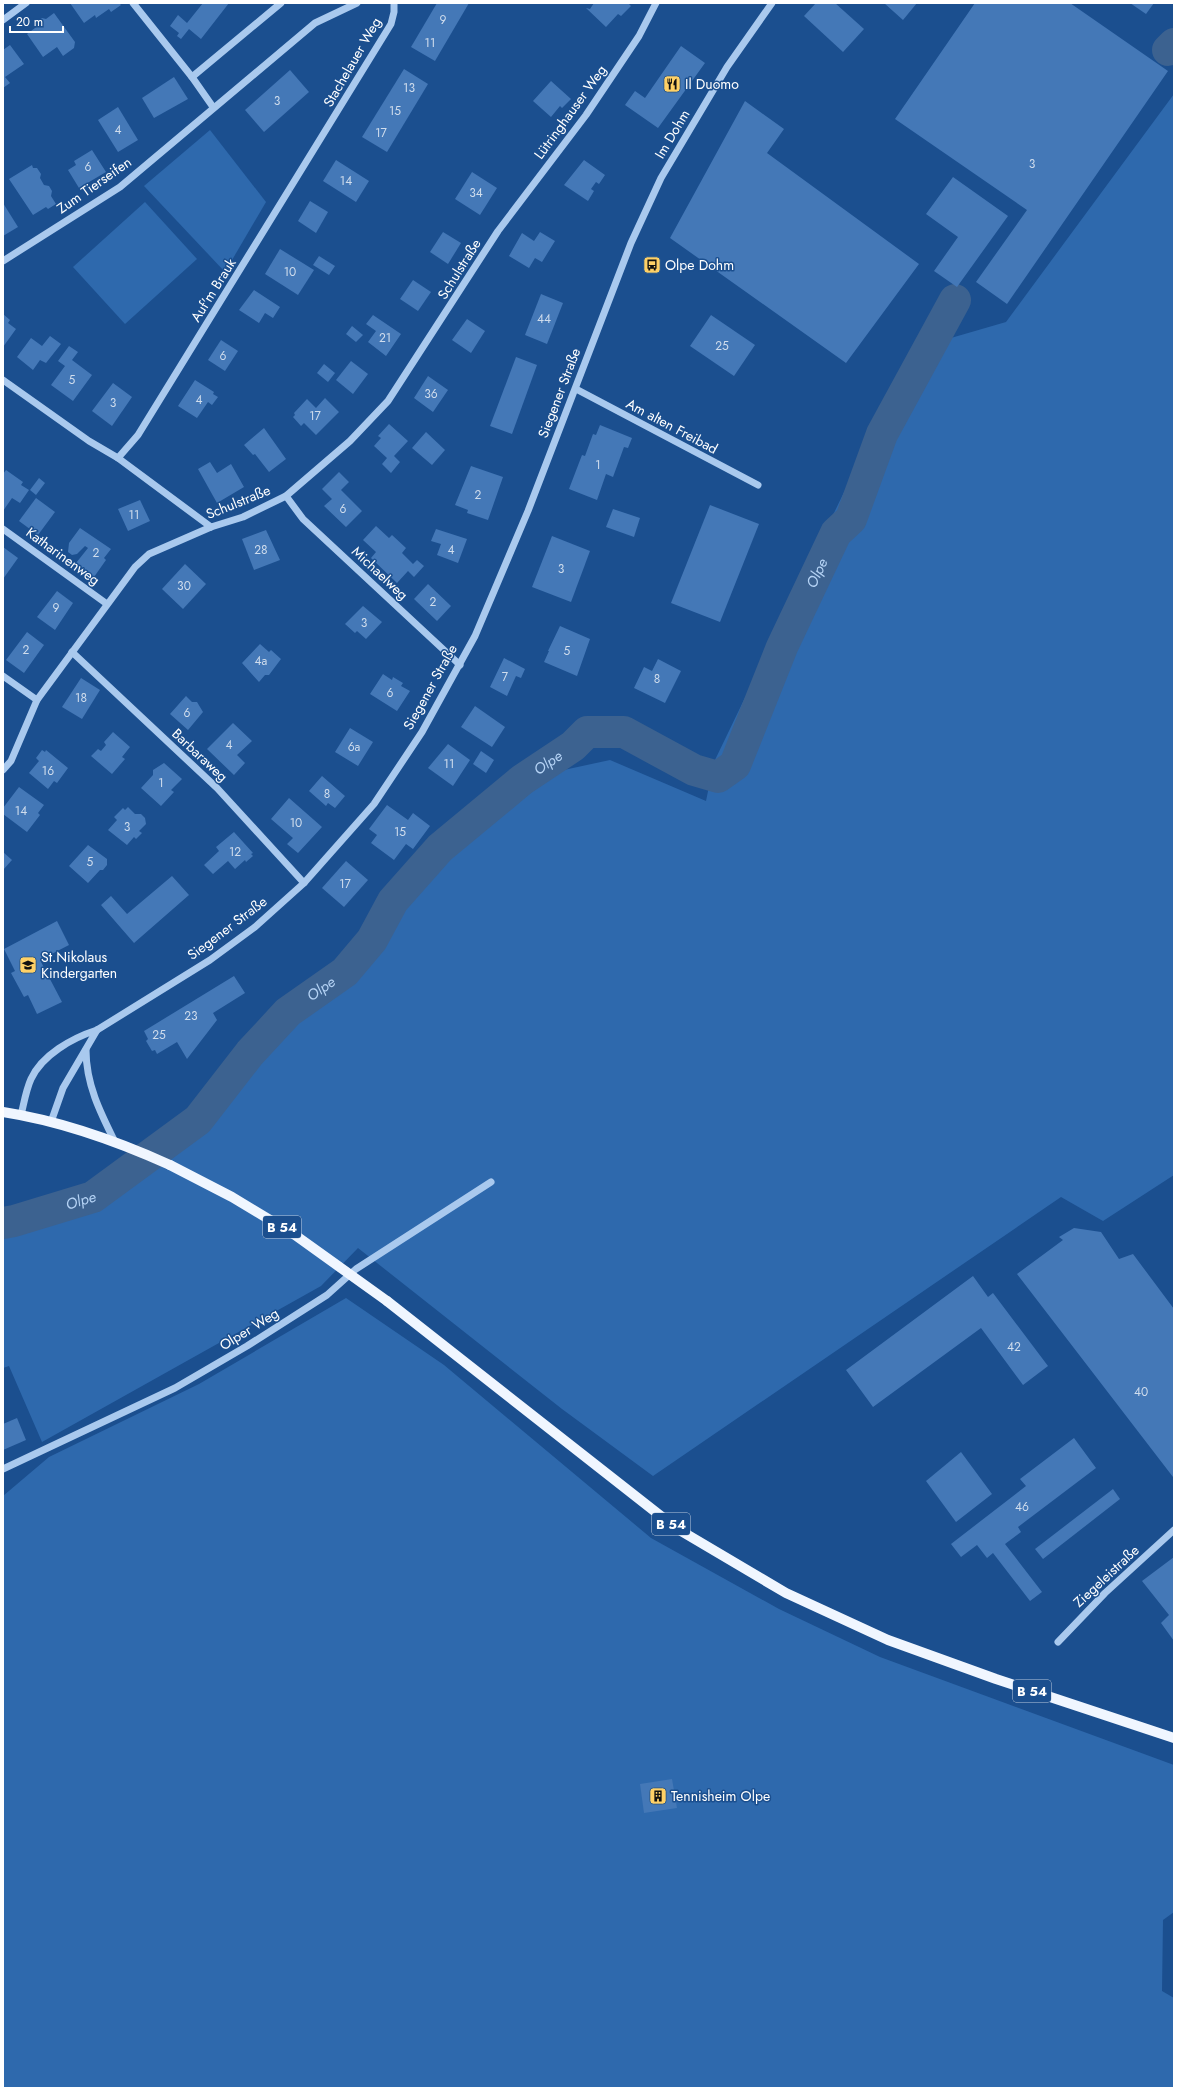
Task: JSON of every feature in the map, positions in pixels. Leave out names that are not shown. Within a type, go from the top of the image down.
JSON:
[{"type":"main road","name":"B 54","points":[[3,1112],[51,1122],[115,1142],[170,1165],[232,1197],[295,1235],[387,1301],[676,1528],[786,1593],[888,1640],[996,1679],[1174,1738]]},
{"type":"street","points":[[3,20],[26,3]]},
{"type":"street","points":[[133,3],[192,77],[213,107]]},
{"type":"street","points":[[192,77],[281,3]]},
{"type":"street","name":"Stachelauer Weg","points":[[315,23],[357,3]]},
{"type":"street","name":"Stachelauer Weg","points":[[326,132],[391,24],[394,12],[394,3]]},
{"type":"street","name":"Lütringhauser Weg","points":[[498,232],[586,114],[639,36],[656,3]]},
{"type":"street","name":"Im Dohm","points":[[631,243],[665,172],[727,67],[772,3]]},
{"type":"street","name":"Zum Tierseifen","points":[[3,261],[120,187],[213,107],[315,23]]},
{"type":"street","name":"Auf'm Brauk","points":[[118,458],[138,435],[326,132]]},
{"type":"street","name":"Schulstraße","points":[[3,770],[11,761],[37,700],[135,567],[149,554],[211,527],[244,517],[286,496],[350,441],[388,401],[498,232]]},
{"type":"street","name":"Siegener Straße","points":[[21,1115],[31,1078],[44,1061],[64,1046],[84,1034],[97,1030],[210,960],[255,927],[304,883],[374,804],[422,732],[475,636],[525,518],[576,390],[631,243]]},
{"type":"street","points":[[3,380],[89,441],[118,458],[211,527]]},
{"type":"street","name":"Am alten Freibad","points":[[576,390],[758,485]]},
{"type":"street","name":"Michaelweg","points":[[286,496],[303,519],[460,665]]},
{"type":"street","name":"Katharinenweg","points":[[3,529],[107,604]]},
{"type":"street","name":"Barbaraweg","points":[[72,652],[217,788],[304,883]]},
{"type":"street","points":[[3,676],[37,700]]},
{"type":"street","name":"Siegener Straße","points":[[51,1122],[63,1088],[97,1030]]},
{"type":"street","points":[[86,1048],[86,1068],[90,1084],[99,1110],[115,1142]]},
{"type":"street","name":"Olper Weg","points":[[3,1469],[175,1388],[247,1346],[327,1295],[356,1269],[490,1182]]},
{"type":"street","name":"Ziegeleistraße","points":[[1058,1642],[1105,1593],[1174,1530]]},
{"type":"shaded area","points":[[1174,94],[1174,1175],[1103,1221],[1061,1197],[653,1476],[562,1409],[358,1248],[321,1286],[42,1442],[9,1366],[3,1368],[3,1232],[13,1231],[95,1204],[202,1126],[256,1057],[288,1023],[345,980],[373,954],[396,909],[439,863],[559,771],[610,760],[706,801],[714,762],[913,349],[1006,322]]},
{"type":"shaded area","points":[[210,130],[266,202],[225,272],[144,186]]},
{"type":"shaded area","points":[[145,202],[197,259],[125,324],[73,267]]},
{"type":"shaded area","points":[[346,1298],[444,1365],[651,1538],[779,1609],[880,1657],[1174,1765],[1174,1912],[1163,1920],[1162,1991],[1174,1998],[1174,2088],[3,2088],[3,1496],[49,1457],[199,1384]]},
{"type":"building","points":[[70,3],[119,3],[121,5],[111,12],[109,9],[96,18],[95,15],[84,23]]},
{"type":"building","points":[[203,3],[229,3],[201,39],[189,29],[181,39],[177,36],[179,33],[170,26],[178,15],[187,23]]},
{"type":"building","points":[[437,3],[469,3],[435,61],[411,47]]},
{"type":"building","points":[[594,3],[628,3],[631,6],[621,16],[618,14],[606,27],[586,8],[590,9]]},
{"type":"building","points":[[816,3],[835,3],[864,29],[843,52],[804,16]]},
{"type":"building","points":[[884,3],[917,3],[903,20]]},
{"type":"building","points":[[975,3],[1070,3],[1168,71],[1007,304],[976,282],[1027,210],[895,119]]},
{"type":"building","points":[[1130,3],[1154,3],[1146,14]]},
{"type":"building","points":[[54,13],[75,42],[74,48],[63,56],[57,47],[43,57],[27,34],[39,25],[39,20],[42,18],[46,19]]},
{"type":"building","points":[[10,45],[24,64],[5,77],[10,83],[3,88],[3,50]]},
{"type":"building","name":"Il Duomo","points":[[681,46],[705,63],[658,128],[625,105],[635,91],[645,98]]},
{"type":"building","points":[[404,69],[428,84],[387,152],[362,137]]},
{"type":"building","points":[[290,70],[309,92],[264,132],[245,110]]},
{"type":"building","points":[[174,77],[188,99],[154,118],[142,98]]},
{"type":"building","points":[[551,81],[571,99],[562,108],[560,106],[551,117],[533,101]]},
{"type":"building","points":[[745,101],[784,129],[767,153],[919,264],[846,363],[670,238]]},
{"type":"building","points":[[118,107],[138,140],[118,152],[98,120]]},
{"type":"building","points":[[92,150],[106,172],[79,188],[68,170],[76,165],[74,161]]},
{"type":"building","points":[[336,160],[369,181],[356,202],[323,181]]},
{"type":"building","points":[[584,160],[605,175],[599,184],[596,182],[591,189],[594,191],[588,201],[564,185]]},
{"type":"building","points":[[32,165],[33,168],[37,168],[41,174],[40,178],[44,185],[49,186],[52,191],[51,196],[56,204],[48,209],[46,207],[33,215],[9,179]]},
{"type":"building","points":[[472,172],[497,188],[480,215],[455,199]]},
{"type":"building","points":[[953,177],[1008,216],[957,287],[934,271],[958,237],[926,214]]},
{"type":"building","points":[[310,201],[328,212],[316,233],[298,221]]},
{"type":"building","points":[[3,203],[18,227],[3,236]]},
{"type":"building","points":[[443,232],[461,243],[448,264],[430,252]]},
{"type":"building","points":[[540,232],[555,241],[542,262],[535,258],[529,268],[509,256],[522,233],[534,241]]},
{"type":"building","points":[[280,249],[314,270],[298,295],[265,274]]},
{"type":"building","points":[[319,256],[335,266],[329,275],[313,265]]},
{"type":"building","points":[[413,280],[431,292],[418,311],[400,299]]},
{"type":"building","points":[[254,290],[280,307],[273,318],[265,313],[259,323],[239,310]]},
{"type":"building","points":[[541,294],[563,303],[547,344],[525,335]]},
{"type":"building","points":[[3,314],[10,320],[8,323],[16,329],[3,347]]},
{"type":"building","points":[[373,315],[401,334],[386,356],[368,342],[376,331],[366,324]]},
{"type":"building","points":[[711,315],[755,345],[734,376],[690,346]]},
{"type":"building","points":[[467,319],[485,331],[471,353],[452,340]]},
{"type":"building","points":[[352,326],[363,335],[356,342],[346,334]]},
{"type":"building","points":[[50,336],[61,344],[46,363],[40,360],[33,370],[17,357],[31,338],[42,346]]},
{"type":"building","points":[[221,340],[238,351],[225,371],[208,360]]},
{"type":"building","points":[[69,346],[78,352],[72,360],[92,375],[73,401],[51,385],[65,366],[58,361]]},
{"type":"building","points":[[516,357],[537,365],[512,434],[490,426]]},
{"type":"building","points":[[351,361],[368,374],[353,394],[336,380]]},
{"type":"building","points":[[324,364],[335,373],[328,382],[317,373]]},
{"type":"building","points":[[428,376],[448,390],[433,412],[414,398]]},
{"type":"building","points":[[195,380],[214,392],[213,394],[218,397],[212,405],[208,402],[197,418],[178,406]]},
{"type":"building","points":[[113,383],[132,397],[112,426],[92,411]]},
{"type":"building","points":[[325,398],[339,412],[316,435],[304,423],[301,426],[293,417],[295,415],[294,413],[307,399],[316,408]]},
{"type":"building","points":[[389,424],[408,441],[394,456],[400,462],[391,473],[382,464],[387,458],[374,446],[381,438],[378,436]]},
{"type":"building","points":[[600,425],[632,438],[628,448],[624,447],[613,477],[606,474],[597,500],[569,489],[582,455],[585,456],[593,434],[596,435]]},
{"type":"building","points":[[264,428],[286,459],[269,472],[255,454],[253,455],[244,445]]},
{"type":"building","points":[[426,432],[445,450],[432,465],[412,448]]},
{"type":"building","points":[[210,462],[217,473],[231,464],[244,487],[217,503],[198,469]]},
{"type":"building","points":[[471,466],[503,477],[488,520],[467,513],[468,510],[455,505]]},
{"type":"building","points":[[6,470],[23,482],[21,485],[29,490],[20,503],[12,498],[3,511],[3,474]]},
{"type":"building","points":[[339,472],[349,482],[341,490],[362,511],[346,527],[324,506],[332,499],[322,489]]},
{"type":"building","points":[[39,478],[45,483],[36,495],[30,490]]},
{"type":"building","points":[[36,498],[55,512],[38,535],[19,521]]},
{"type":"building","points":[[140,500],[150,521],[128,531],[118,509]]},
{"type":"building","points":[[710,505],[759,524],[720,622],[671,603]]},
{"type":"building","points":[[613,509],[640,518],[634,537],[606,527]]},
{"type":"building","points":[[376,526],[389,538],[392,535],[406,548],[402,553],[413,564],[417,560],[424,566],[414,577],[408,571],[397,583],[371,558],[376,552],[363,540]]},
{"type":"building","points":[[80,528],[111,549],[104,558],[106,560],[94,577],[76,563],[88,548],[85,546],[77,554],[72,555],[68,552],[69,543]]},
{"type":"building","points":[[436,529],[467,539],[458,563],[437,555],[441,544],[431,541]]},
{"type":"building","points":[[266,530],[280,560],[254,570],[242,539]]},
{"type":"building","points":[[552,536],[590,551],[571,602],[532,587]]},
{"type":"building","points":[[3,547],[18,558],[3,579]]},
{"type":"building","points":[[185,564],[206,584],[183,609],[162,589]]},
{"type":"building","points":[[428,584],[451,606],[437,621],[414,599]]},
{"type":"building","points":[[57,591],[73,603],[55,630],[37,617]]},
{"type":"building","points":[[363,606],[382,622],[366,639],[357,631],[355,633],[345,624]]},
{"type":"building","points":[[560,626],[590,639],[577,676],[544,662]]},
{"type":"building","points":[[27,632],[44,645],[24,673],[6,660]]},
{"type":"building","points":[[260,644],[269,652],[271,650],[281,659],[269,675],[265,675],[259,682],[242,663]]},
{"type":"building","points":[[504,658],[525,669],[521,678],[516,676],[507,696],[490,687]]},
{"type":"building","points":[[658,659],[681,671],[665,703],[634,688],[644,667],[652,671]]},
{"type":"building","points":[[383,674],[392,680],[393,677],[403,683],[401,686],[410,691],[397,711],[370,694]]},
{"type":"building","points":[[81,678],[100,690],[82,719],[62,707]]},
{"type":"building","points":[[186,696],[192,702],[197,702],[203,712],[188,730],[170,714]]},
{"type":"building","points":[[475,706],[505,727],[492,747],[461,727]]},
{"type":"building","points":[[233,723],[252,741],[237,755],[245,763],[234,775],[207,749]]},
{"type":"building","points":[[350,728],[373,742],[358,766],[335,752]]},
{"type":"building","points":[[113,732],[130,747],[122,757],[125,759],[112,774],[91,756],[98,749],[101,751],[106,745],[104,742]]},
{"type":"building","points":[[448,744],[470,760],[453,786],[428,768]]},
{"type":"building","points":[[42,750],[45,752],[46,750],[68,768],[57,783],[54,781],[48,789],[29,773],[39,761],[36,758]]},
{"type":"building","points":[[481,751],[494,760],[486,773],[473,764]]},
{"type":"building","points":[[164,763],[182,779],[171,790],[174,792],[161,806],[141,788],[153,775],[153,770]]},
{"type":"building","points":[[322,776],[345,796],[335,808],[328,803],[326,806],[309,791]]},
{"type":"building","points":[[19,787],[44,805],[38,813],[40,815],[27,832],[3,814],[3,808]]},
{"type":"building","points":[[289,798],[322,827],[298,853],[287,844],[293,838],[271,819]]},
{"type":"building","points":[[387,805],[408,820],[413,813],[430,826],[413,849],[406,844],[394,860],[371,843],[377,835],[369,829]]},
{"type":"building","points":[[128,807],[135,814],[141,814],[145,818],[146,824],[139,831],[142,833],[136,839],[134,837],[127,845],[108,830],[117,820],[114,817],[123,808],[125,810]]},
{"type":"building","points":[[234,832],[253,853],[251,854],[253,856],[246,862],[245,860],[235,869],[228,861],[213,874],[204,865],[219,851],[216,847]]},
{"type":"building","points":[[88,845],[107,859],[107,865],[88,883],[69,866]]},
{"type":"building","points":[[3,852],[12,860],[3,870]]},
{"type":"building","points":[[346,861],[368,880],[344,907],[322,888]]},
{"type":"building","points":[[172,876],[189,895],[134,943],[101,905],[111,896],[127,914]]},
{"type":"building","name":"St.Nikolaus Kindergarten","points":[[57,921],[69,945],[40,960],[62,1002],[37,1014],[28,995],[24,997],[11,973],[15,971],[4,949]]},
{"type":"building","points":[[234,976],[245,993],[213,1013],[217,1020],[187,1059],[177,1042],[157,1054],[155,1050],[152,1051],[146,1041],[148,1039],[144,1031]]},
{"type":"building","points":[[1074,1228],[1101,1232],[1119,1259],[1133,1254],[1174,1309],[1173,1477],[1017,1274],[1063,1240],[1059,1237]]},
{"type":"building","points":[[973,1276],[988,1297],[993,1293],[1048,1366],[1023,1385],[981,1328],[873,1407],[846,1370]]},
{"type":"building","points":[[17,1418],[26,1440],[3,1450],[3,1424]]},
{"type":"building","points":[[1074,1438],[1096,1468],[1018,1527],[1021,1532],[1005,1544],[1042,1592],[1030,1601],[993,1553],[987,1558],[977,1545],[961,1557],[951,1544],[1026,1486],[1020,1479]]},
{"type":"building","points":[[961,1452],[992,1494],[956,1522],[926,1481]]},
{"type":"building","points":[[1113,1489],[1120,1499],[1043,1559],[1035,1549]]},
{"type":"building","points":[[1174,1557],[1174,1641],[1161,1623],[1169,1615],[1142,1581]]},
{"type":"building","name":"Tennisheim Olpe","points":[[672,1779],[677,1808],[644,1813],[640,1784]]},
{"type":"waterway","name":"Olpe","points":[[1168,50],[1174,44]]},
{"type":"waterway","name":"Olpe","points":[[3,1223],[93,1197],[198,1120],[250,1053],[288,1012],[345,972],[372,940],[393,901],[440,848],[522,780],[573,746],[587,732],[624,732],[694,770],[718,777],[735,765],[782,647],[836,533],[851,519],[882,434],[955,300]]},
{"type":"place","name":"Il Duomo","points":[[672,84]]},
{"type":"place","name":"Olpe Dohm","points":[[652,265]]},
{"type":"place","name":"St.Nikolaus Kindergarten","points":[[28,965]]},
{"type":"place","name":"Tennisheim Olpe","points":[[658,1796]]}]
